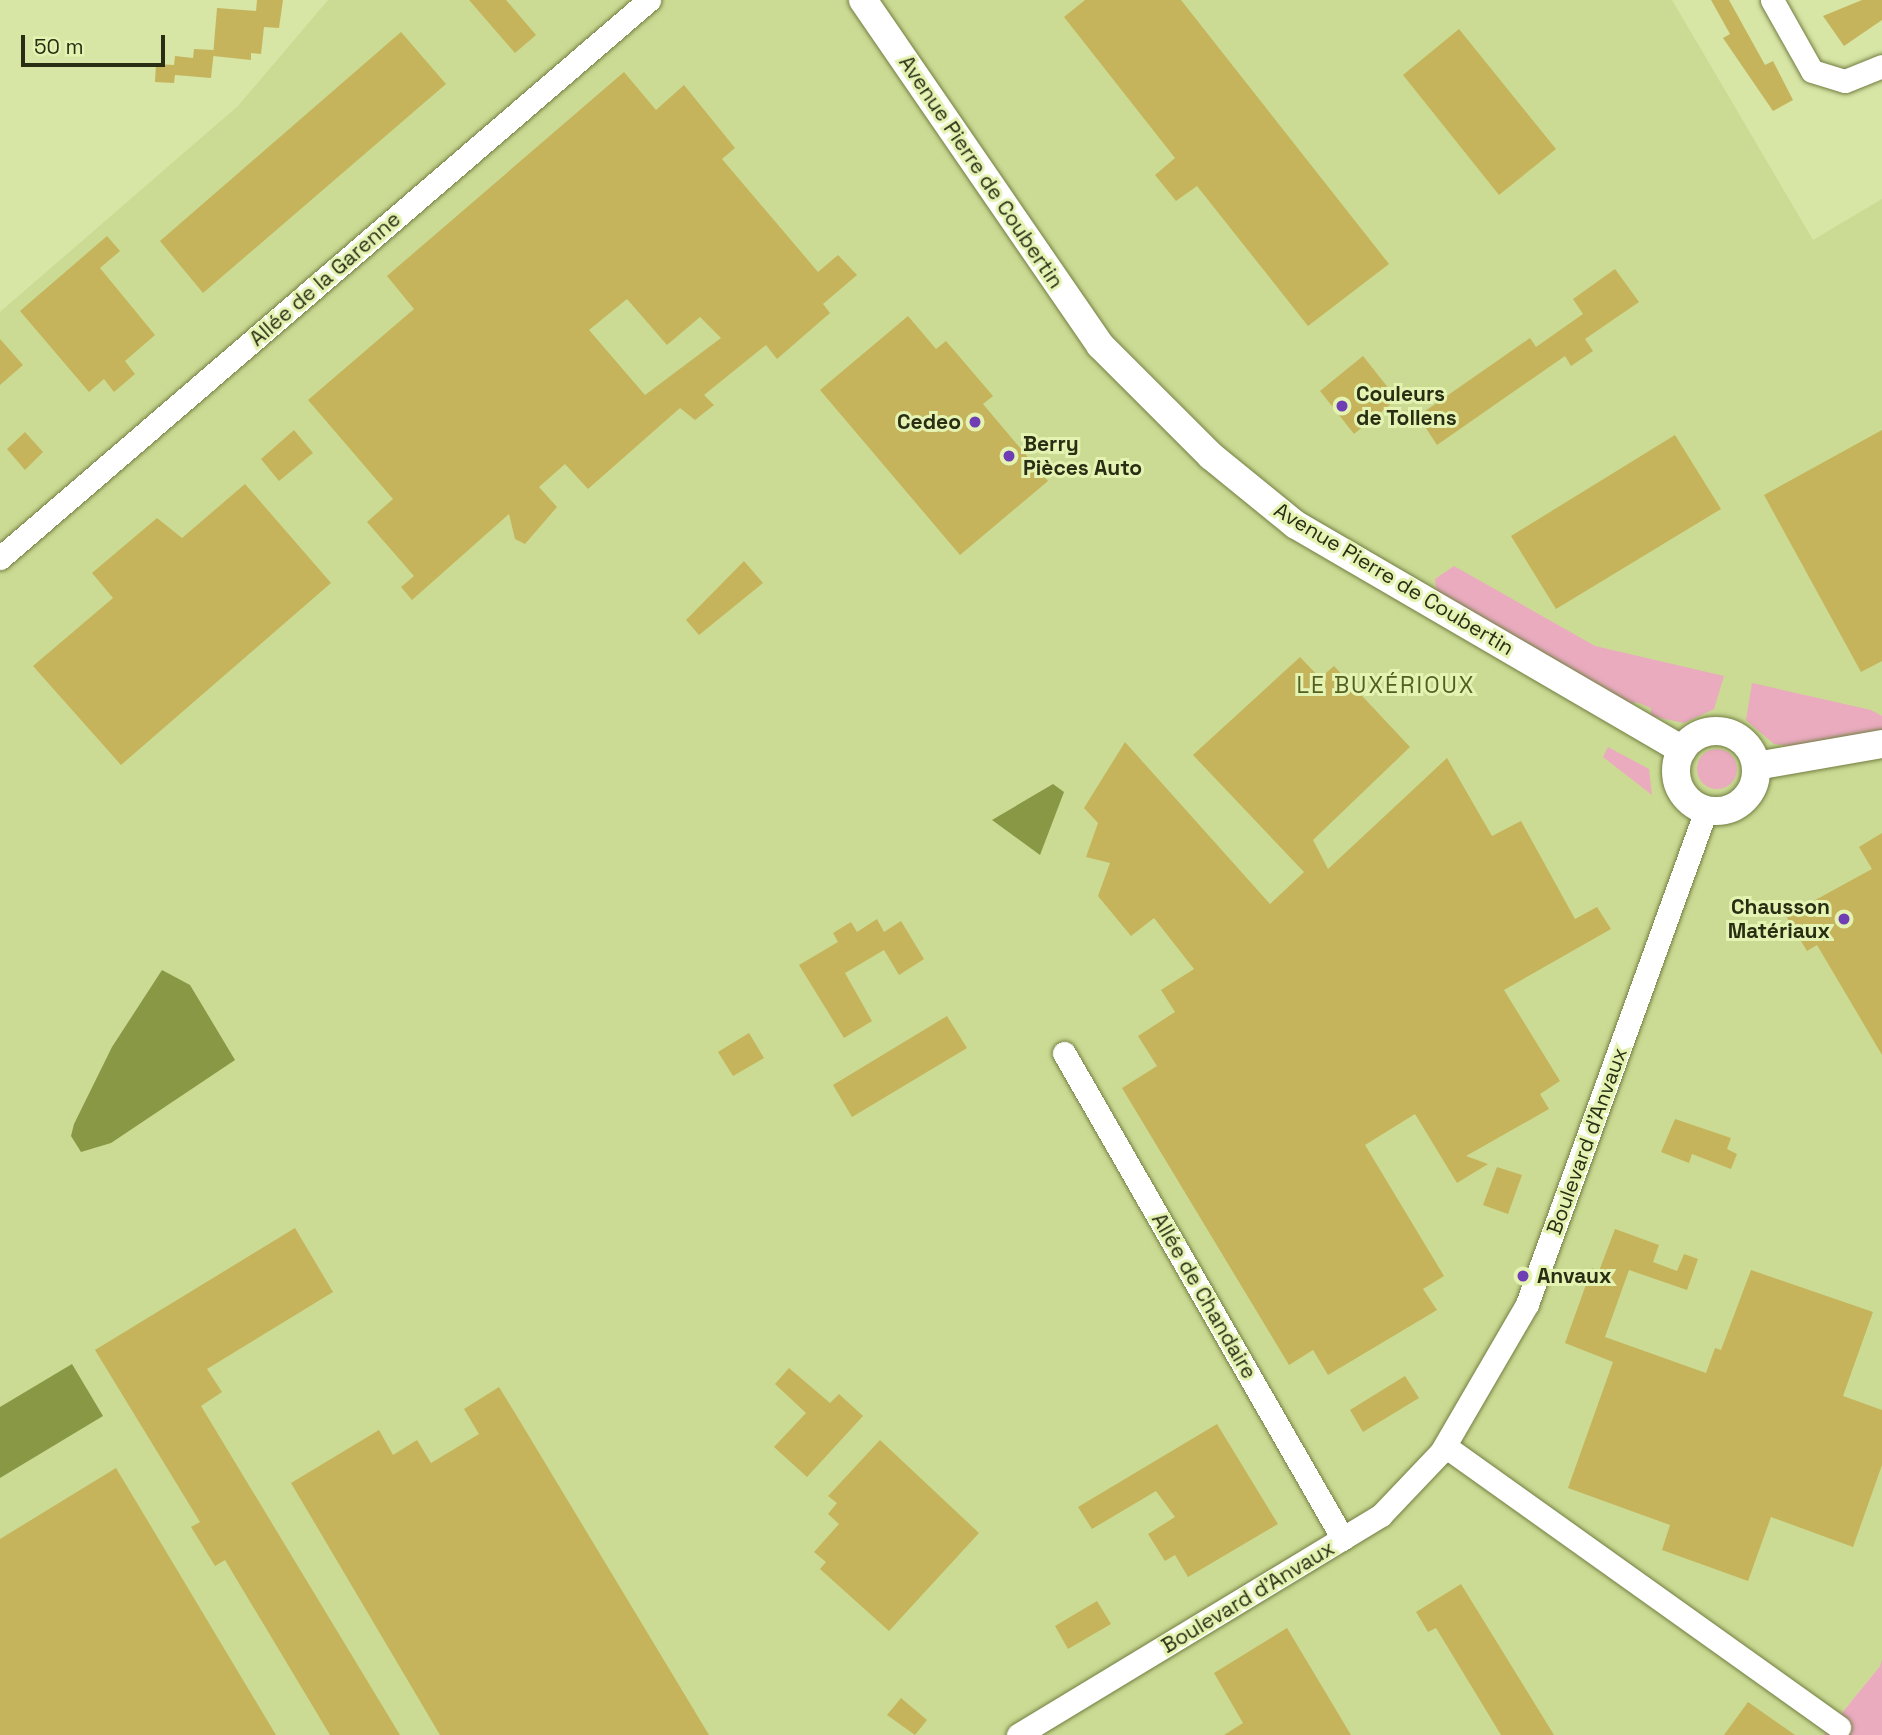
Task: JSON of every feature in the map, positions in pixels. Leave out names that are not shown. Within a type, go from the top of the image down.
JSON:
[{"type":"street","name":"Allée de la Garenne","points":[[0,558],[649,0]]},
{"type":"street","name":"Avenue Pierre de Coubertin","points":[[863,0],[1100,345],[1220,464],[1296,525],[1682,750]]},
{"type":"street","points":[[1772,0],[1812,71],[1845,81],[1882,66]]},
{"type":"street","points":[[1726,732],[1746,744],[1756,766],[1743,801],[1706,810],[1679,786],[1682,750],[1701,733],[1726,732]]},
{"type":"street","points":[[1756,766],[1882,744]]},
{"type":"street","name":"Boulevard d'Anvaux","points":[[1018,1735],[1381,1515],[1445,1446],[1527,1304],[1706,810]]},
{"type":"street","name":"Allée de Chandaire","points":[[1064,1053],[1343,1539]]},
{"type":"street","points":[[1445,1446],[1839,1727]]},
{"type":"shaded area","points":[[328,0],[1672,0],[1813,240],[1882,199],[1882,1663],[1824,1735],[0,1735],[0,312],[238,106]]},
{"type":"shaded area","points":[[1454,566],[1595,646],[1724,676],[1714,709],[1684,723],[1651,716],[1651,708],[1636,702],[1628,706],[1437,596],[1435,579]]},
{"type":"shaded area","points":[[1752,683],[1871,710],[1882,716],[1882,732],[1806,748],[1774,744],[1746,720]]},
{"type":"shaded area","points":[[1608,747],[1649,769],[1652,795],[1603,757]]},
{"type":"shaded area","points":[[1717,749],[1725,750],[1731,755],[1736,761],[1736,777],[1731,783],[1725,788],[1717,789],[1709,788],[1703,783],[1698,777],[1697,769],[1698,761],[1703,755],[1709,750]]},
{"type":"shaded area","points":[[1053,784],[1064,792],[1040,855],[992,820]]},
{"type":"shaded area","points":[[162,970],[190,985],[235,1060],[111,1143],[81,1152],[71,1136],[74,1124],[112,1047]]},
{"type":"shaded area","points":[[72,1364],[103,1416],[0,1478],[0,1407]]},
{"type":"shaded area","points":[[1882,1659],[1882,1735],[1824,1735],[1880,1666]]},
{"type":"building","points":[[257,0],[283,0],[279,28],[264,27],[261,54],[251,53],[251,60],[213,56],[217,8],[256,11]]},
{"type":"building","points":[[469,0],[506,0],[536,35],[515,53]]},
{"type":"building","points":[[1085,0],[1181,0],[1389,264],[1308,326],[1197,186],[1176,201],[1155,175],[1175,158],[1064,17]]},
{"type":"building","points":[[1711,0],[1729,0],[1765,65],[1773,61],[1793,100],[1773,111],[1723,38],[1730,34]]},
{"type":"building","points":[[1862,0],[1882,0],[1882,20],[1844,46],[1823,16]]},
{"type":"building","points":[[1459,29],[1556,149],[1499,195],[1403,75]]},
{"type":"building","points":[[401,32],[446,84],[203,293],[160,241]]},
{"type":"building","points":[[194,49],[214,50],[211,78],[175,75],[174,83],[155,82],[156,64],[174,65],[175,56],[193,58]]},
{"type":"building","points":[[624,72],[656,110],[684,85],[735,148],[722,159],[818,272],[838,255],[857,275],[823,304],[830,313],[777,359],[766,345],[704,395],[714,405],[695,420],[680,408],[588,489],[565,464],[539,487],[557,507],[525,544],[515,539],[509,514],[412,600],[401,587],[414,576],[367,522],[393,499],[308,400],[414,309],[387,276]],"holes":[[[627,299],[667,345],[700,317],[721,338],[645,395],[589,330]]]},
{"type":"building","points":[[107,236],[120,251],[100,268],[155,335],[125,361],[135,374],[114,392],[104,379],[89,392],[20,311]]},
{"type":"building","points":[[1615,269],[1639,302],[1585,339],[1593,351],[1571,366],[1565,356],[1437,445],[1418,416],[1530,338],[1536,347],[1583,314],[1573,299]]},
{"type":"building","points":[[908,316],[936,349],[946,341],[993,396],[983,404],[1048,481],[960,555],[820,390]]},
{"type":"building","points":[[0,339],[23,365],[0,385]]},
{"type":"building","points":[[1363,356],[1397,399],[1354,434],[1320,391]]},
{"type":"building","points":[[294,430],[313,453],[279,481],[261,459]]},
{"type":"building","points":[[1882,430],[1882,661],[1861,672],[1764,495]]},
{"type":"building","points":[[25,432],[43,452],[25,470],[7,449]]},
{"type":"building","points":[[1675,435],[1721,509],[1556,609],[1511,536]]},
{"type":"building","points":[[245,484],[331,583],[121,765],[33,666],[113,598],[92,573],[157,518],[182,538]]},
{"type":"building","points":[[744,561],[763,583],[699,635],[686,620]]},
{"type":"building","points":[[1300,657],[1320,678],[1334,666],[1410,747],[1313,840],[1328,869],[1447,758],[1492,836],[1521,821],[1575,919],[1597,907],[1611,929],[1504,990],[1560,1081],[1540,1094],[1549,1109],[1466,1156],[1488,1164],[1457,1183],[1415,1114],[1365,1145],[1444,1276],[1423,1289],[1437,1310],[1328,1375],[1313,1350],[1289,1365],[1122,1088],[1157,1066],[1138,1036],[1175,1012],[1161,990],[1194,969],[1154,918],[1131,936],[1098,896],[1110,863],[1086,857],[1098,823],[1084,808],[1125,742],[1270,904],[1304,872],[1193,755]]},
{"type":"building","points":[[1882,833],[1882,1055],[1817,945],[1807,951],[1786,916],[1872,869],[1859,847]]},
{"type":"building","points":[[877,919],[884,932],[901,921],[924,959],[899,975],[884,950],[845,973],[872,1021],[844,1038],[799,965],[838,942],[833,933],[851,922],[857,932]]},
{"type":"building","points":[[947,1016],[967,1048],[852,1117],[833,1085]]},
{"type":"building","points":[[749,1033],[764,1058],[733,1076],[718,1052]]},
{"type":"building","points":[[1675,1119],[1731,1138],[1727,1149],[1737,1154],[1731,1169],[1692,1154],[1689,1163],[1661,1152]]},
{"type":"building","points":[[1497,1167],[1522,1175],[1508,1214],[1483,1205]]},
{"type":"building","points":[[295,1228],[333,1292],[207,1369],[222,1392],[201,1406],[400,1735],[330,1735],[225,1560],[215,1566],[191,1527],[200,1522],[95,1350]]},
{"type":"building","points":[[1615,1229],[1659,1245],[1653,1262],[1677,1271],[1684,1254],[1698,1259],[1687,1290],[1629,1270],[1605,1337],[1706,1373],[1715,1348],[1721,1350],[1751,1270],[1873,1312],[1843,1396],[1882,1410],[1882,1465],[1853,1547],[1771,1517],[1748,1581],[1662,1550],[1670,1525],[1568,1488],[1613,1362],[1565,1343],[1592,1268],[1599,1271]]},
{"type":"building","points":[[789,1368],[830,1403],[839,1394],[863,1416],[807,1477],[774,1447],[806,1413],[775,1384]]},
{"type":"building","points":[[1405,1376],[1419,1398],[1363,1432],[1350,1410]]},
{"type":"building","points":[[499,1387],[709,1735],[440,1735],[291,1483],[379,1430],[393,1455],[417,1440],[431,1463],[479,1434],[464,1409]]},
{"type":"building","points":[[1217,1424],[1278,1524],[1188,1577],[1175,1555],[1165,1561],[1148,1534],[1175,1517],[1156,1491],[1092,1529],[1078,1507]]},
{"type":"building","points":[[880,1440],[979,1533],[889,1631],[820,1569],[826,1562],[814,1552],[839,1524],[828,1514],[837,1503],[828,1496]]},
{"type":"building","points":[[116,1468],[276,1735],[0,1735],[0,1539]]},
{"type":"building","points":[[1461,1584],[1554,1735],[1501,1735],[1436,1628],[1428,1632],[1416,1612]]},
{"type":"building","points":[[1097,1601],[1111,1624],[1068,1649],[1055,1626]]},
{"type":"building","points":[[1287,1628],[1351,1735],[1224,1735],[1243,1723],[1214,1673]]},
{"type":"building","points":[[901,1698],[927,1720],[915,1735],[887,1715]]},
{"type":"building","points":[[1748,1702],[1795,1735],[1724,1735]]},
{"type":"place","name":"Couleurs de Tollens","points":[[1342,406]]},
{"type":"place","name":"Cedeo","points":[[975,422]]},
{"type":"place","name":"Berry Pièces Auto","points":[[1009,456]]},
{"type":"place","name":"Chausson Matériaux","points":[[1844,919]]},
{"type":"place","name":"Anvaux","points":[[1523,1276]]},
{"type":"district","name":"LE BUXÉRIOUX","points":[[1386,685]]}]
